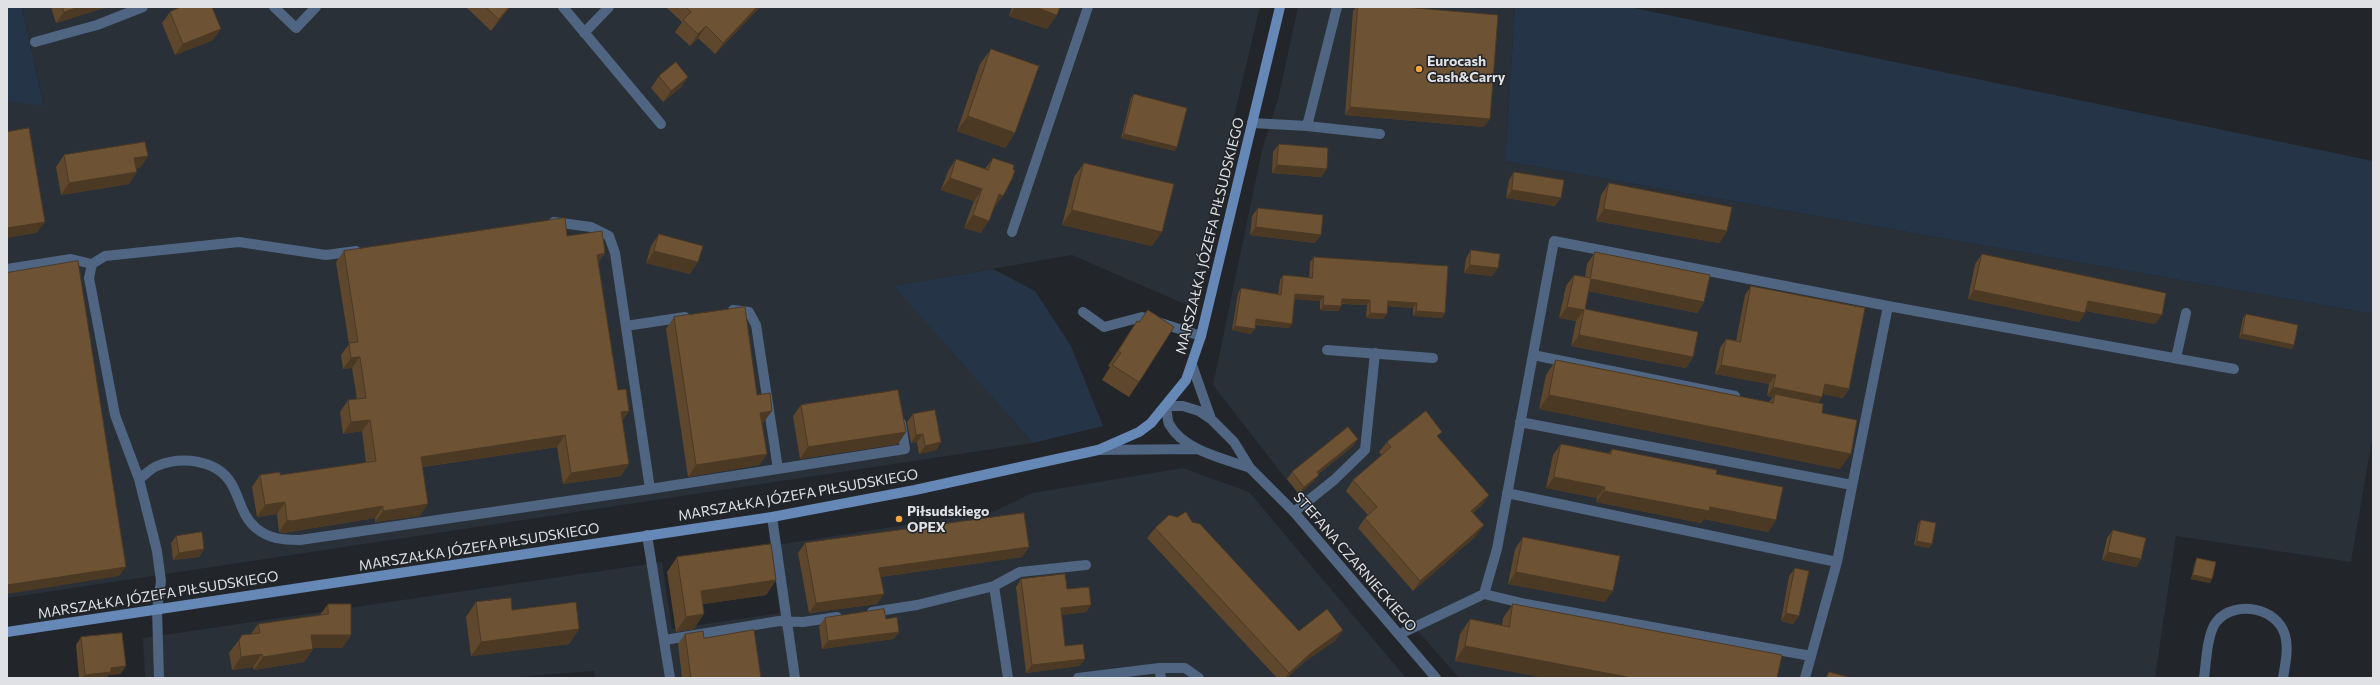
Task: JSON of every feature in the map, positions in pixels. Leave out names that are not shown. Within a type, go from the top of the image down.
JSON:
[{"type":"main road","name":"MARSZAŁKA JÓZEFA PIŁSUDSKIEGO","points":[[7,632],[772,517],[929,486],[1098,450],[1139,432],[1166,406],[1186,380],[1192,365],[1201,336],[1280,7]]},
{"type":"street","points":[[35,42],[97,25],[143,7]]},
{"type":"street","points":[[274,7],[296,28],[316,7]]},
{"type":"street","points":[[563,7],[661,124]]},
{"type":"street","points":[[584,33],[609,7]]},
{"type":"street","points":[[1012,232],[1088,7]]},
{"type":"street","points":[[1308,126],[1337,7]]},
{"type":"street","points":[[1252,123],[1308,126],[1380,134]]},
{"type":"street","points":[[540,224],[556,222],[591,227],[609,236],[615,253],[650,489]]},
{"type":"street","points":[[1484,594],[1497,549],[1554,241],[1888,306],[2234,369]]},
{"type":"street","points":[[7,269],[71,259],[92,264],[105,256],[239,242],[326,255],[363,250]]},
{"type":"street","points":[[92,264],[89,278],[115,415],[139,479],[157,551],[161,581],[157,609],[159,678]]},
{"type":"street","points":[[1805,678],[1837,562],[1852,485],[1861,421],[1888,306]]},
{"type":"street","points":[[719,312],[734,310],[748,312],[756,326],[778,469]]},
{"type":"street","points":[[1083,312],[1104,327],[1142,317],[1201,336]]},
{"type":"street","points":[[2176,358],[2186,313]]},
{"type":"street","points":[[626,326],[696,316]]},
{"type":"street","points":[[1328,350],[1433,358]]},
{"type":"street","points":[[1294,512],[1334,480],[1365,450],[1375,353]]},
{"type":"street","points":[[1533,355],[1749,398]]},
{"type":"street","name":"STEFANA CZARNIECKIEGO","points":[[1192,365],[1211,419]]},
{"type":"street","name":"STEFANA CZARNIECKIEGO","points":[[1250,468],[1197,449],[1180,437],[1168,423],[1166,406],[1183,406],[1199,411],[1211,419],[1234,442],[1250,468],[1294,512],[1400,634],[1436,678]]},
{"type":"street","points":[[139,479],[156,467],[170,462],[185,461],[213,466],[224,473],[232,484],[246,518],[255,528],[267,535],[281,540],[327,538],[905,449],[899,413]]},
{"type":"street","points":[[1520,422],[1852,485]]},
{"type":"street","name":"STEFANA CZARNIECKIEGO","points":[[1098,450],[1197,449]]},
{"type":"street","points":[[1507,493],[1837,562]]},
{"type":"street","points":[[772,517],[795,678]]},
{"type":"street","points":[[647,535],[670,678]]},
{"type":"street","points":[[864,613],[916,605],[994,586],[1020,572],[1086,565]]},
{"type":"street","points":[[994,586],[1008,678]]},
{"type":"street","points":[[1400,634],[1484,594],[1526,604],[1811,656]]},
{"type":"street","points":[[2204,678],[2211,632],[2216,621],[2228,613],[2240,608],[2264,612],[2277,621],[2285,634],[2287,645],[2283,678]]},
{"type":"street","points":[[665,640],[779,621],[803,622],[849,615]]},
{"type":"street","points":[[1078,678],[1160,673],[1185,668],[1199,678]]},
{"type":"shaded area","points":[[7,7],[22,7],[44,106],[7,101]]},
{"type":"shaded area","points":[[22,7],[1260,7],[1189,306],[1072,255],[895,286],[1033,443],[7,598],[7,101],[44,105]]},
{"type":"shaded area","points":[[1298,7],[1515,7],[1505,161],[2373,314],[2373,434],[2351,562],[2176,536],[2155,678],[1459,678],[1300,497],[1213,385],[1262,150],[1278,99]]},
{"type":"shaded area","points":[[1515,7],[1629,7],[2373,161],[2373,314],[1505,161]]},
{"type":"shaded area","points":[[993,269],[1035,291],[1071,346],[1103,426],[1033,443],[894,286]]},
{"type":"shaded area","points":[[1183,468],[1249,492],[1406,678],[595,678],[594,671],[504,678],[145,678],[143,638],[662,562],[672,629],[780,613],[770,546],[995,511],[1032,493]]},
{"type":"building","points":[[63,7],[79,7],[64,12]]},
{"type":"building","points":[[181,7],[212,7],[221,29],[183,44],[170,12]]},
{"type":"building","points":[[486,7],[509,7],[499,19]]},
{"type":"building","points":[[686,7],[757,7],[723,43],[706,26],[698,34],[683,20],[691,12]]},
{"type":"building","points":[[1036,7],[1060,7],[1057,15]]},
{"type":"building","name":"Eurocash Cash&Carry","points":[[1358,7],[1404,7],[1498,15],[1490,119],[1350,107]]},
{"type":"building","points":[[991,49],[1039,66],[1015,133],[968,116]]},
{"type":"building","points":[[676,62],[688,77],[671,91],[659,76]]},
{"type":"building","points":[[1134,94],[1187,108],[1177,147],[1124,134]]},
{"type":"building","points":[[29,128],[45,222],[7,228],[7,132]]},
{"type":"building","points":[[145,142],[148,156],[134,158],[137,172],[69,183],[64,155]]},
{"type":"building","points":[[1279,144],[1328,148],[1327,169],[1277,165]]},
{"type":"building","points":[[993,158],[1014,165],[1013,170],[1015,170],[1003,196],[999,194],[989,221],[973,215],[982,189],[950,178],[956,159],[988,170]]},
{"type":"building","points":[[1084,163],[1174,184],[1162,232],[1072,210]]},
{"type":"building","points":[[1514,172],[1564,180],[1561,198],[1512,190]]},
{"type":"building","points":[[1609,183],[1732,207],[1727,231],[1604,209]]},
{"type":"building","points":[[1258,208],[1323,215],[1321,235],[1256,227]]},
{"type":"building","points":[[565,218],[567,236],[602,231],[605,253],[597,255],[618,390],[626,389],[629,411],[621,412],[629,464],[571,473],[565,435],[421,457],[428,504],[383,511],[383,506],[291,521],[287,520],[285,502],[265,505],[260,475],[280,472],[280,475],[376,461],[370,420],[351,422],[348,400],[366,398],[360,357],[351,358],[349,343],[358,342],[344,251]]},
{"type":"building","points":[[659,234],[703,246],[698,262],[654,251]]},
{"type":"building","points":[[1471,250],[1500,254],[1498,268],[1470,265]]},
{"type":"building","points":[[1595,252],[1710,275],[1704,302],[1591,279],[1585,309],[1698,332],[1693,357],[1579,335],[1584,310],[1567,307],[1574,275],[1590,278]]},
{"type":"building","points":[[1982,254],[2166,293],[2162,315],[2088,301],[2085,313],[1974,290]]},
{"type":"building","points":[[1314,257],[1448,266],[1445,313],[1416,311],[1417,303],[1388,301],[1387,314],[1370,313],[1370,300],[1342,299],[1341,306],[1323,305],[1324,296],[1295,294],[1292,324],[1256,319],[1255,329],[1235,326],[1241,288],[1281,295],[1283,275],[1312,278]]},
{"type":"building","points":[[78,261],[126,567],[7,585],[7,273]]},
{"type":"building","points":[[1751,286],[1865,308],[1849,389],[1825,384],[1822,397],[1773,387],[1776,375],[1721,365],[1726,339],[1740,342]]},
{"type":"building","points":[[745,307],[757,395],[770,393],[772,411],[760,413],[767,454],[696,465],[674,317]]},
{"type":"building","points":[[1148,310],[1174,327],[1139,382],[1112,365],[1121,353],[1118,351],[1137,321],[1139,322]]},
{"type":"building","points":[[2246,314],[2298,325],[2294,345],[2242,334]]},
{"type":"building","points":[[1556,360],[1773,403],[1775,394],[1823,404],[1822,413],[1857,420],[1851,454],[1549,395]]},
{"type":"building","points":[[898,390],[906,432],[808,447],[801,405]]},
{"type":"building","points":[[935,410],[941,442],[925,446],[923,434],[916,435],[913,414]]},
{"type":"building","points":[[1426,411],[1442,432],[1437,436],[1489,495],[1471,511],[1484,525],[1420,581],[1365,518],[1377,507],[1353,480],[1391,447],[1387,442]]},
{"type":"building","points":[[1348,427],[1358,439],[1317,472],[1319,475],[1304,487],[1292,472]]},
{"type":"building","points":[[1561,444],[1611,454],[1612,449],[1717,470],[1716,474],[1783,487],[1776,520],[1710,507],[1709,511],[1604,491],[1605,487],[1554,477]]},
{"type":"building","points":[[1186,512],[1192,522],[1200,524],[1299,631],[1327,609],[1343,630],[1312,652],[1289,673],[1155,528],[1169,515],[1177,517]]},
{"type":"building","points":[[1024,513],[1029,547],[879,568],[884,594],[816,603],[805,543]]},
{"type":"building","points":[[1921,520],[1936,523],[1932,544],[1917,541]]},
{"type":"building","points":[[2113,530],[2146,538],[2141,559],[2108,552]]},
{"type":"building","points":[[202,532],[204,549],[179,553],[176,536]]},
{"type":"building","points":[[1523,537],[1620,556],[1613,591],[1516,572]]},
{"type":"building","points":[[771,544],[776,580],[701,591],[704,614],[686,617],[677,557]]},
{"type":"building","points":[[2197,558],[2216,562],[2212,579],[2193,575]]},
{"type":"building","points":[[1795,568],[1809,571],[1799,616],[1786,613]]},
{"type":"building","points":[[1065,574],[1067,589],[1089,587],[1091,605],[1061,608],[1065,646],[1083,644],[1085,659],[1032,665],[1021,579]]},
{"type":"building","points":[[511,598],[512,610],[576,602],[579,629],[481,642],[476,602]]},
{"type":"building","points":[[328,604],[351,604],[351,635],[311,635],[313,649],[263,657],[262,654],[241,657],[239,640],[242,635],[260,633],[258,624],[328,614]]},
{"type":"building","points":[[1513,604],[1782,655],[1777,678],[1632,678],[1465,646],[1470,619],[1509,627]]},
{"type":"building","points":[[884,609],[886,619],[897,617],[899,632],[828,641],[825,618]]},
{"type":"building","points":[[754,630],[761,678],[691,678],[685,634],[703,631],[704,638]]},
{"type":"building","points":[[122,633],[126,666],[111,668],[111,672],[85,675],[81,637]]},
{"type":"building","points":[[1829,672],[1852,678],[1827,678]]},
{"type":"place","name":"Eurocash Cash&Carry","points":[[1419,69]]},
{"type":"place","name":"Piłsudskiego OPEX","points":[[899,519]]}]
